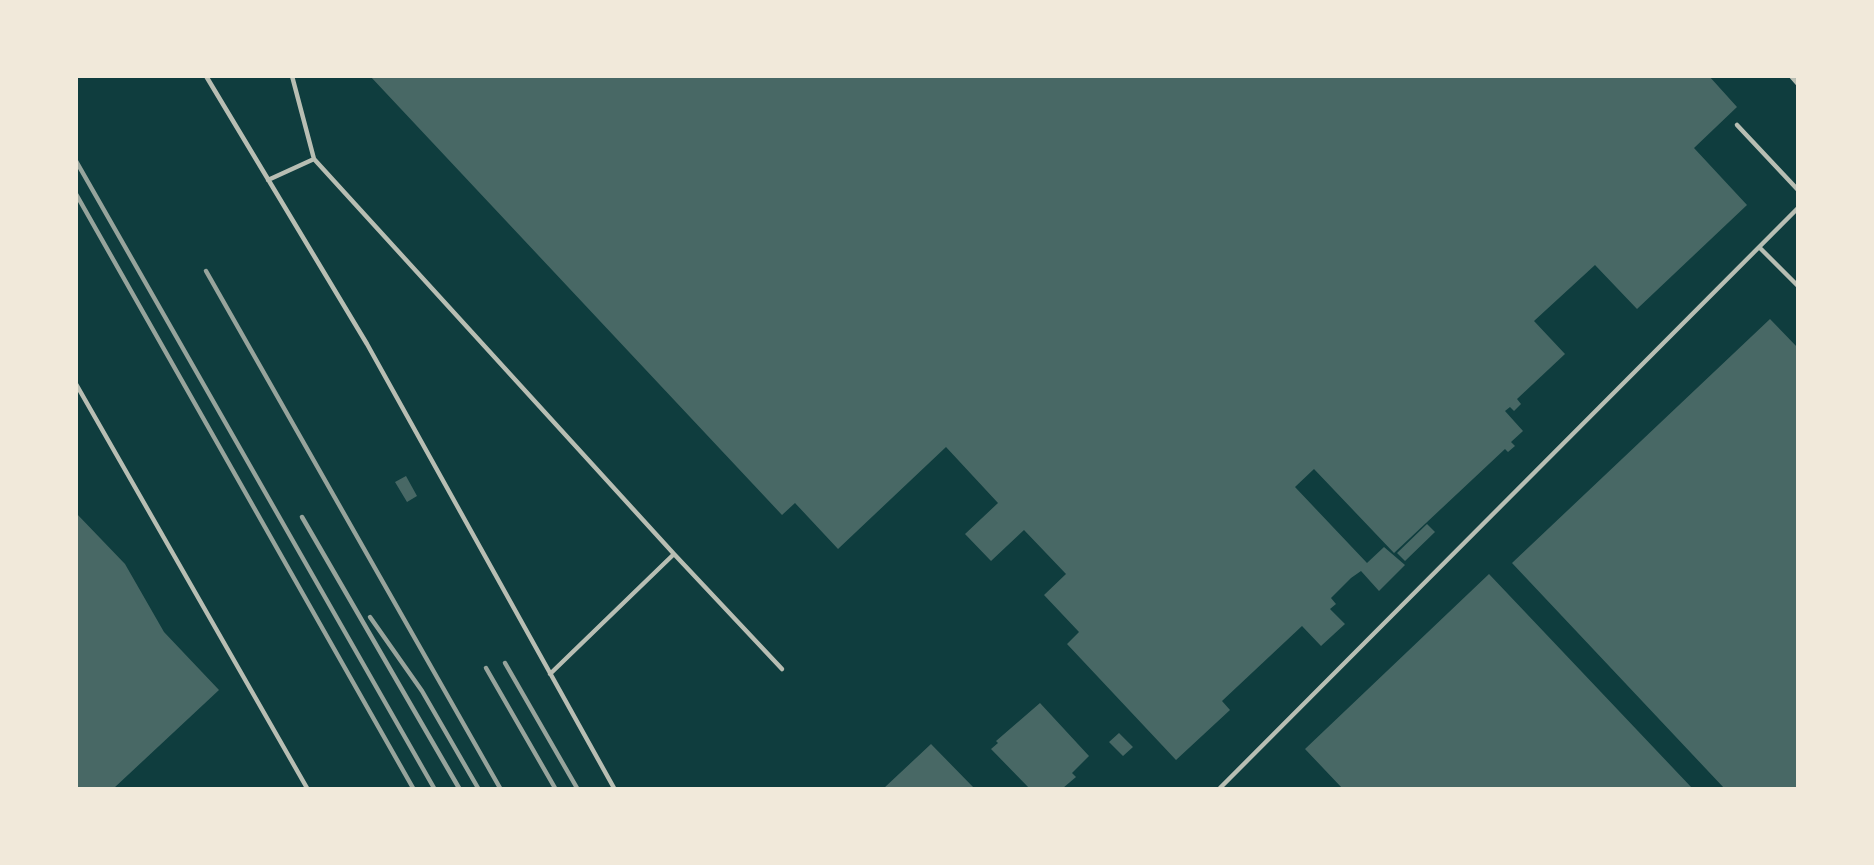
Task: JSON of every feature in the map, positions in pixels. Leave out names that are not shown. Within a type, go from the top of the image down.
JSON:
[{"type":"lane","points":[[206,76],[367,344],[614,789]]},
{"type":"lane","points":[[292,76],[314,159],[674,554],[782,669]]},
{"type":"lane","points":[[1791,76],[1797,84]]},
{"type":"lane","points":[[1737,125],[1797,190]]},
{"type":"lane","points":[[268,180],[314,159]]},
{"type":"lane","points":[[1220,789],[1760,248],[1797,208]]},
{"type":"lane","points":[[1760,248],[1797,286]]},
{"type":"lane","points":[[76,384],[307,789]]},
{"type":"lane","points":[[550,674],[674,554]]},
{"type":"building","points":[[370,76],[1709,76],[1737,107],[1694,148],[1747,205],[1637,309],[1595,265],[1534,321],[1565,354],[1517,399],[1521,404],[1514,411],[1510,407],[1505,411],[1523,431],[1511,442],[1515,446],[1508,452],[1505,449],[1394,553],[1314,469],[1295,487],[1367,563],[1384,547],[1405,565],[1379,591],[1361,571],[1351,578],[1331,598],[1336,604],[1330,609],[1345,624],[1321,646],[1302,626],[1222,701],[1230,710],[1176,760],[1067,644],[1079,632],[1044,595],[1066,574],[1024,530],[991,561],[965,534],[998,503],[946,447],[838,549],[795,503],[782,515]]},
{"type":"building","points":[[1770,319],[1798,348],[1798,788],[1724,788],[1512,563]]},
{"type":"building","points":[[406,476],[417,496],[407,502],[395,482]]},
{"type":"building","points":[[76,513],[125,564],[164,632],[219,690],[114,788],[76,788]]},
{"type":"building","points":[[1427,524],[1435,532],[1405,561],[1397,553]]},
{"type":"building","points":[[1489,574],[1692,788],[1342,788],[1305,749]]},
{"type":"building","points":[[1040,703],[1089,756],[1072,773],[1076,777],[1063,788],[1029,788],[991,749],[998,743],[996,741]]},
{"type":"building","points":[[1119,733],[1133,747],[1123,756],[1109,742]]},
{"type":"building","points":[[931,744],[974,788],[884,788]]},
{"type":"railway","points":[[76,161],[434,788]]},
{"type":"railway","points":[[76,194],[413,788]]},
{"type":"railway","points":[[206,271],[500,788]]},
{"type":"railway","points":[[302,517],[459,788]]},
{"type":"railway","points":[[370,617],[422,691],[478,788]]},
{"type":"railway","points":[[505,663],[577,788]]},
{"type":"railway","points":[[486,668],[555,788]]}]
